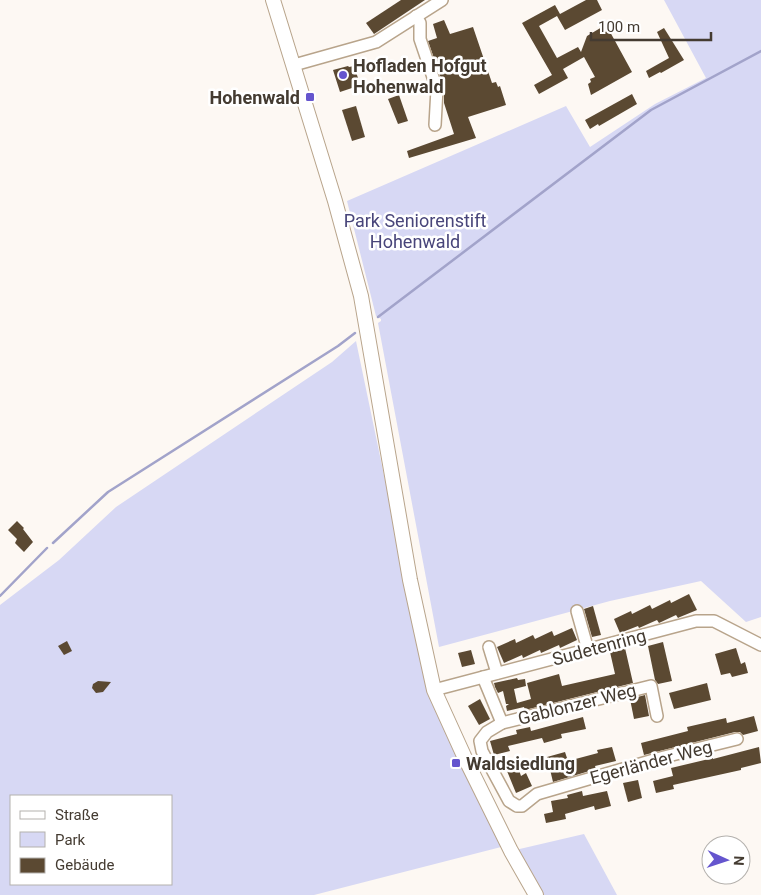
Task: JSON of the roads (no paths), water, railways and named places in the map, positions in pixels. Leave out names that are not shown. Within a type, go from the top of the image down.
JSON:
[{"type":"main road","points":[[273,0],[336,201],[352,259],[367,324],[410,580],[434,690],[511,851],[536,895]]},
{"type":"street","points":[[294,65],[376,42],[442,0]]},
{"type":"street","points":[[416,16],[420,23],[420,39],[438,89],[435,124]]},
{"type":"street","points":[[576,611],[588,650]]},
{"type":"street","name":"Sudetenring","points":[[434,690],[696,621],[714,621],[761,645]]},
{"type":"street","points":[[489,647],[496,673]]},
{"type":"street","points":[[483,677],[502,723]]},
{"type":"street","name":"Gablonzer Weg","points":[[502,723],[651,686],[657,716]]},
{"type":"street","name":"Egerländer Weg","points":[[502,723],[487,732],[480,741],[482,751],[508,801],[517,806],[522,806],[537,794],[664,757],[738,739]]},
{"type":"waterway","points":[[378,317],[651,110],[761,51]]},
{"type":"waterway","points":[[53,543],[108,492],[338,346],[355,333]]},
{"type":"waterway","points":[[0,596],[47,548]]},
{"type":"place","name":"Hofladen Hofgut Hohenwald","points":[[343,75]]},
{"type":"place","name":"Hohenwald","points":[[310,97]]},
{"type":"place","name":"Waldsiedlung","points":[[456,763]]},
{"type":"park label","name":"Park Seniorenstift Hohenwald","points":[[415,230]]}]
